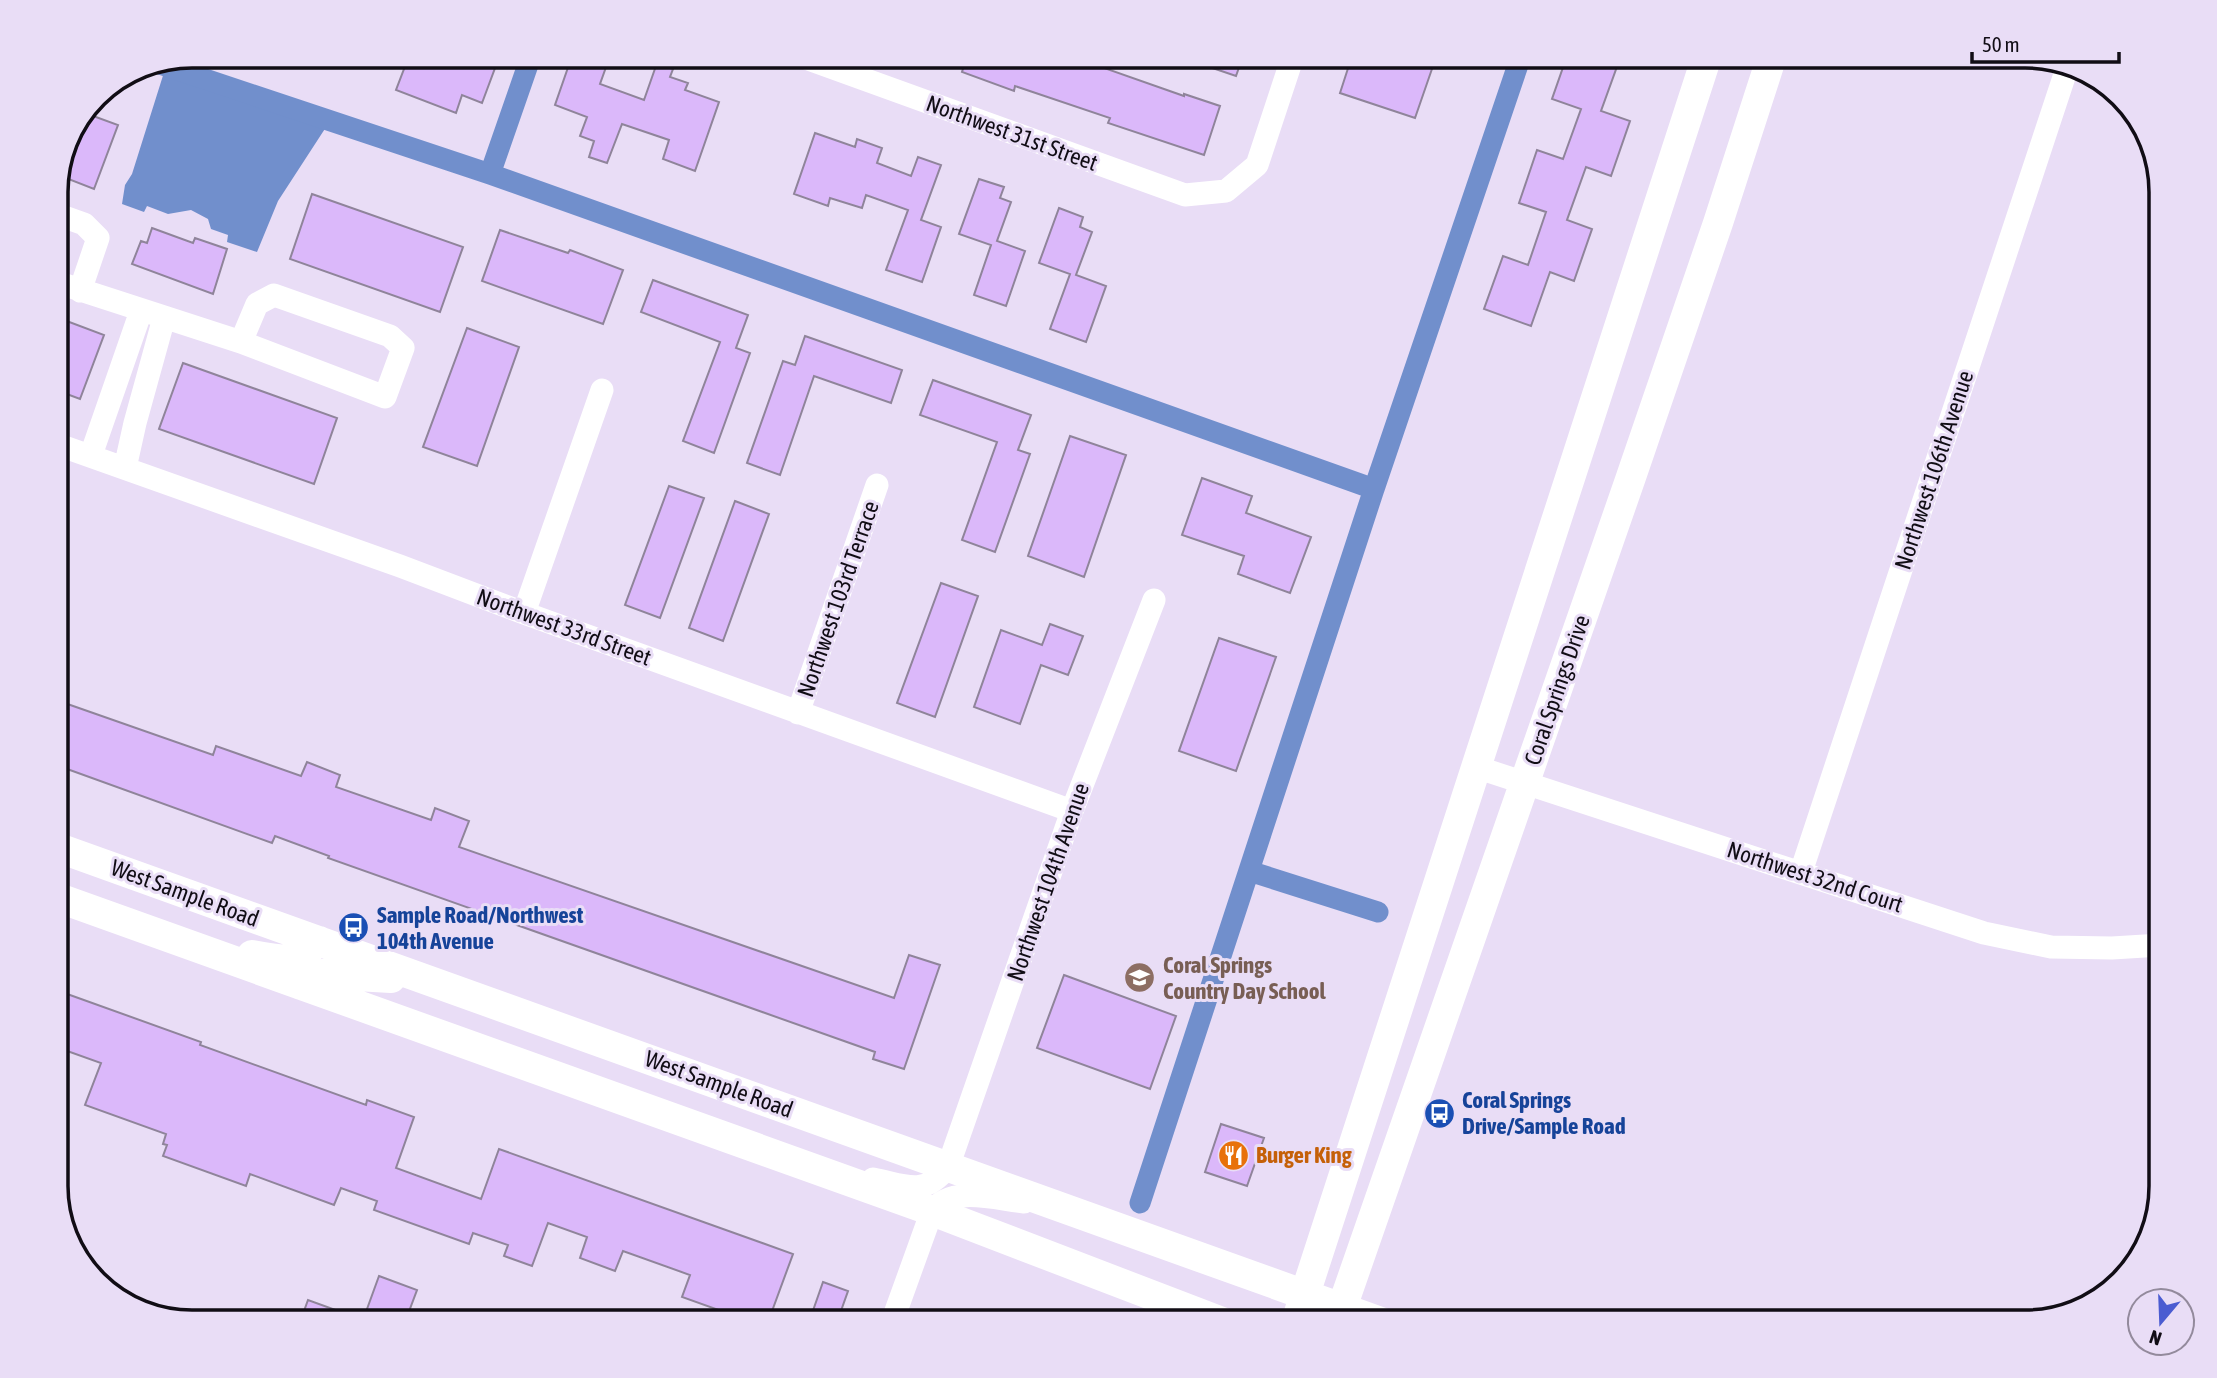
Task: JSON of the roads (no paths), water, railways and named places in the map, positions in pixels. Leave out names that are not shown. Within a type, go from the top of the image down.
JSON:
[{"type":"main road","points":[[1301,1308],[1703,68]]},
{"type":"main road","name":"Coral Springs Drive","points":[[1341,1310],[1525,784],[1718,223],[1768,68]]},
{"type":"main road","name":"West Sample Road","points":[[69,852],[1055,1205],[1301,1308]]},
{"type":"main road","name":"West Sample Road","points":[[69,902],[932,1211],[1191,1310]]},
{"type":"main road","points":[[176,940],[286,961],[301,957],[319,941]]},
{"type":"main road","points":[[301,985],[322,974],[339,973],[430,981]]},
{"type":"street","name":"Northwest 31st Street","points":[[833,68],[1185,195],[1226,191],[1257,165],[1289,68]]},
{"type":"street","name":"Northwest 106th Avenue","points":[[1801,872],[2065,75]]},
{"type":"street","points":[[69,219],[84,224],[98,238],[80,291]]},
{"type":"street","points":[[69,287],[241,342],[385,397],[403,348],[390,336],[274,295],[257,304],[241,342]]},
{"type":"street","points":[[90,456],[141,311]]},
{"type":"street","points":[[125,468],[164,318]]},
{"type":"street","points":[[524,613],[602,390]]},
{"type":"street","name":"Northwest 33rd Street","points":[[69,449],[1072,811]]},
{"type":"street","name":"Northwest 103rd Terrace","points":[[798,713],[877,485]]},
{"type":"street","name":"Northwest 104th Avenue","points":[[948,1167],[1072,811],[1154,600]]},
{"type":"street","name":"Northwest 32nd Court","points":[[1476,767],[1984,933],[2050,947],[2149,946]]},
{"type":"street","points":[[797,1163],[923,1187],[935,1182],[948,1167]]},
{"type":"street","points":[[896,1310],[932,1211],[940,1201],[964,1196],[1055,1205]]},
{"type":"water","points":[[175,69],[330,121],[278,201],[257,252],[227,242],[228,235],[211,229],[208,219],[191,210],[168,214],[147,206],[144,212],[122,204],[125,185],[132,174],[164,72]]},
{"type":"waterway","points":[[490,174],[527,68]]},
{"type":"waterway","points":[[1374,489],[1517,68]]},
{"type":"waterway","points":[[175,69],[490,174],[1374,489],[1140,1203]]},
{"type":"waterway","points":[[1249,871],[1378,912]]},
{"type":"place","name":"Sample Road/Northwest 104th Avenue","points":[[354,928]]},
{"type":"place","name":"Coral Springs Country Day School","points":[[1140,978]]},
{"type":"place","name":"Coral Springs Drive/Sample Road","points":[[1439,1113]]},
{"type":"place","name":"Burger King","points":[[1233,1155]]}]
